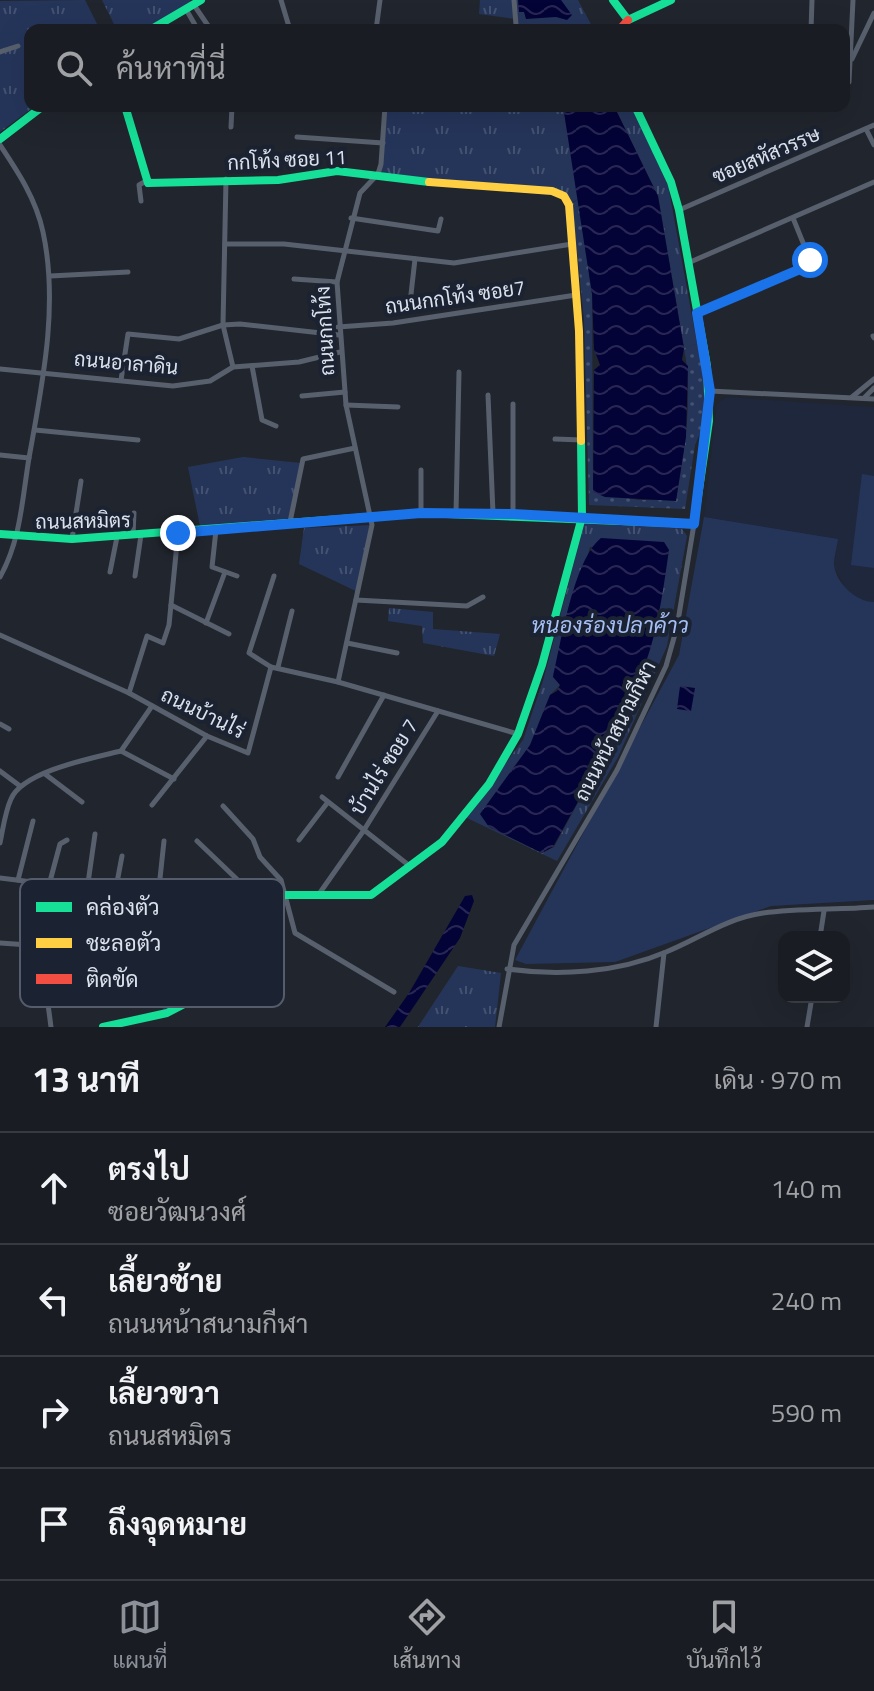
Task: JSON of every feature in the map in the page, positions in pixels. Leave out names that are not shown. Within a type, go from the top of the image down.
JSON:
[{"type":"street","points":[[281,0],[288,24]]},
{"type":"street","points":[[377,24],[380,0]]},
{"type":"street","points":[[514,0],[516,24]]},
{"type":"street","points":[[613,0],[628,20]]},
{"type":"street","points":[[624,24],[671,0]]},
{"type":"street","points":[[811,24],[812,0]]},
{"type":"street","points":[[850,63],[853,0]]},
{"type":"street","points":[[161,24],[194,5],[207,24]]},
{"type":"street","points":[[850,63],[874,13]]},
{"type":"street","points":[[0,52],[18,46]]},
{"type":"street","points":[[0,577],[18,537],[43,372],[50,276],[42,228],[29,188],[0,142],[36,112]]},
{"type":"street","points":[[127,112],[148,182],[138,187],[141,201]]},
{"type":"street","points":[[231,127],[232,112]]},
{"type":"street","name":"ถนนกกโท้ง","points":[[371,515],[346,405],[337,282],[351,218],[360,193],[378,174],[385,112]]},
{"type":"street","name":"ถนนหน้าสนามกีฬา","points":[[499,1027],[507,969],[514,945],[617,770],[666,666],[677,627],[694,524],[710,391],[679,210],[671,182],[638,112]]},
{"type":"street","name":"ซอยสหัสวรรษ","points":[[679,210],[874,125]]},
{"type":"street","points":[[866,129],[874,145]]},
{"type":"street","points":[[297,137],[383,143]]},
{"type":"street","name":"กกโท้ง ซอย 11","points":[[148,182],[278,180],[337,171],[480,188],[558,192],[569,205],[576,295],[582,517],[542,665],[518,734],[489,784],[442,842],[412,868],[371,895],[346,898],[319,894],[286,895]]},
{"type":"street","points":[[226,179],[223,325],[233,367]]},
{"type":"street","points":[[688,263],[874,182]]},
{"type":"street","points":[[351,218],[438,231],[441,219]]},
{"type":"street","points":[[697,313],[805,267],[810,260],[808,250],[793,218]]},
{"type":"street","points":[[225,244],[284,244],[467,263],[573,243]]},
{"type":"street","points":[[410,303],[415,259]]},
{"type":"street","points":[[50,276],[128,272]]},
{"type":"street","points":[[294,279],[337,282]]},
{"type":"street","name":"ถนนกกโท้ง ซอย7","points":[[338,327],[393,323],[576,295]]},
{"type":"street","points":[[121,380],[128,334],[179,339],[223,325],[339,335]]},
{"type":"street","name":"ถนนอาลาดิน","points":[[0,369],[173,386],[210,381],[233,367],[299,362],[340,352]]},
{"type":"street","points":[[252,366],[262,420],[276,426]]},
{"type":"street","points":[[456,513],[459,372]]},
{"type":"street","points":[[851,398],[874,379]]},
{"type":"street","points":[[864,398],[874,388]]},
{"type":"street","points":[[710,391],[874,399]]},
{"type":"street","points":[[302,396],[345,392]]},
{"type":"street","points":[[488,395],[493,513]]},
{"type":"street","points":[[513,404],[513,514]]},
{"type":"street","points":[[346,405],[398,407]]},
{"type":"street","points":[[35,430],[138,440]]},
{"type":"street","points":[[555,439],[582,440]]},
{"type":"street","points":[[290,522],[303,459],[355,448]]},
{"type":"street","points":[[0,455],[29,458]]},
{"type":"street","points":[[421,470],[421,513]]},
{"type":"street","points":[[72,539],[81,481]]},
{"type":"street","points":[[134,513],[137,536],[135,576]]},
{"type":"street","name":"ถนนสหมิตร","points":[[0,534],[72,539],[117,537],[421,513],[493,513],[694,524]]},
{"type":"street","points":[[338,682],[371,515]]},
{"type":"street","points":[[216,530],[212,567],[237,576]]},
{"type":"street","points":[[129,693],[147,636],[163,643],[171,605],[178,533]]},
{"type":"street","points":[[110,572],[117,537]]},
{"type":"street","points":[[206,623],[225,572]]},
{"type":"street","points":[[274,576],[249,653],[271,667],[338,682],[518,734]]},
{"type":"street","points":[[356,600],[467,606],[483,597]]},
{"type":"street","points":[[171,605],[229,634]]},
{"type":"street","points":[[278,667],[292,611]]},
{"type":"street","name":"ถนนบ้านไร่","points":[[0,635],[129,693],[207,736],[248,753],[271,667]]},
{"type":"street","points":[[347,643],[397,653]]},
{"type":"street","points":[[338,777],[384,695]]},
{"type":"street","points":[[0,843],[11,797],[20,786],[45,774],[121,751],[152,706]]},
{"type":"street","name":"บ้านไร่ ซอย 7","points":[[412,868],[364,830],[438,711]]},
{"type":"street","points":[[0,724],[9,729]]},
{"type":"street","points":[[152,805],[207,736]]},
{"type":"street","points":[[121,751],[174,779]]},
{"type":"street","points":[[0,771],[20,786]]},
{"type":"street","points":[[45,774],[82,802]]},
{"type":"street","points":[[319,894],[364,830],[322,797]]},
{"type":"street","points":[[299,840],[328,802]]},
{"type":"street","points":[[223,806],[280,879]]},
{"type":"street","points":[[0,878],[18,880],[33,821]]},
{"type":"street","points":[[89,879],[95,834]]},
{"type":"street","points":[[51,879],[60,844],[67,840]]},
{"type":"street","points":[[160,879],[164,841]]},
{"type":"street","points":[[197,841],[237,879]]},
{"type":"street","points":[[118,879],[122,856]]},
{"type":"street","points":[[284,889],[295,933],[394,992]]},
{"type":"street","points":[[507,969],[582,971],[621,965],[664,953],[720,925],[762,913],[874,907]]},
{"type":"street","points":[[821,931],[824,911]]},
{"type":"street","points":[[0,943],[20,944]]},
{"type":"street","points":[[656,1027],[664,953]]},
{"type":"street","points":[[807,1027],[811,1003]]},
{"type":"street","points":[[48,1007],[51,1027]]},
{"type":"street","points":[[103,1027],[167,1013],[179,1007]]},
{"type":"shaded area","points":[[726,397],[874,407],[874,602],[864,602],[847,591],[834,567],[838,539],[704,517],[717,404]]},
{"type":"green space","points":[[85,0],[97,24],[24,24],[24,112],[27,112],[0,132],[0,1]]},
{"type":"green space","points":[[102,0],[190,0],[191,3],[153,24],[114,24]]},
{"type":"green space","points":[[480,0],[578,0],[591,24],[516,24],[515,19],[479,14]]},
{"type":"green space","points":[[387,112],[564,112],[579,198],[569,205],[555,192],[480,188],[378,174]]},
{"type":"green space","points":[[617,112],[634,112],[668,185],[697,344],[684,348],[658,196]]},
{"type":"green space","points":[[579,198],[592,294],[593,492],[639,500],[676,500],[688,405],[684,348],[697,344],[704,372],[704,423],[695,445],[685,509],[589,505],[584,319],[572,204]]},
{"type":"green space","points":[[243,457],[301,463],[290,522],[201,531],[188,467]]},
{"type":"green space","points":[[862,474],[874,476],[874,568],[851,565]]},
{"type":"green space","points":[[704,517],[838,539],[834,565],[843,585],[860,599],[874,602],[874,900],[771,906],[615,962],[526,964],[515,960],[679,655]]},
{"type":"green space","points":[[585,521],[682,529],[687,536],[667,646],[618,757],[557,861],[465,817],[523,740],[543,681]],"holes":[[[664,542],[669,550],[652,639],[619,704],[623,720],[554,847],[542,853],[489,827],[481,814],[530,745],[550,695],[560,685],[553,676],[590,547]]]},
{"type":"green space","points":[[372,525],[358,592],[299,564],[304,528]]},
{"type":"green space","points":[[389,608],[433,612],[433,629],[500,634],[494,656],[423,643],[422,626],[388,621]]},
{"type":"green space","points":[[458,966],[501,973],[495,1027],[418,1027]]},
{"type":"green space","points":[[163,1007],[177,1007],[164,1013]]},
{"type":"water","points":[[518,0],[561,0],[572,15],[567,20],[556,17],[526,19],[524,12],[519,12]]},
{"type":"water","points":[[564,112],[617,112],[658,196],[684,348],[682,360],[688,366],[686,437],[676,501],[605,497],[593,492],[594,370],[600,365],[594,349],[592,294]]},
{"type":"water","name":"หนองร่องปลาค้าว","points":[[601,538],[664,542],[669,550],[660,610],[640,676],[619,704],[623,720],[553,847],[542,853],[489,827],[480,814],[530,745],[550,695],[560,685],[553,677],[570,602],[583,564]]},
{"type":"water","points":[[680,686],[695,688],[691,711],[677,709]]},
{"type":"water","points":[[472,895],[474,901],[460,938],[400,1027],[385,1027],[409,993],[465,896]]},
{"type":"traffic: fast","points":[[160,24],[201,0]]},
{"type":"traffic: fast","points":[[613,0],[628,20],[671,0]]},
{"type":"traffic: fast","points":[[0,139],[35,112]]},
{"type":"traffic: fast","points":[[127,112],[148,183],[278,180],[337,171],[429,182]]},
{"type":"traffic: fast","points":[[0,534],[72,539],[421,513],[694,524],[709,421],[707,366],[679,210],[671,182],[638,112]]},
{"type":"traffic: fast","points":[[284,896],[371,895],[442,842],[489,784],[518,734],[542,665],[582,517],[581,441]]},
{"type":"traffic: fast","points":[[103,1027],[167,1013],[179,1007]]},
{"type":"traffic: slow","points":[[429,182],[552,191],[564,196],[569,205],[579,331],[581,441]]},
{"type":"traffic: jam","points":[[624,24],[628,20]]},
{"type":"route","points":[[178,533],[421,513],[513,514],[694,524],[709,421],[710,391],[697,313],[805,267],[810,260]]}]
